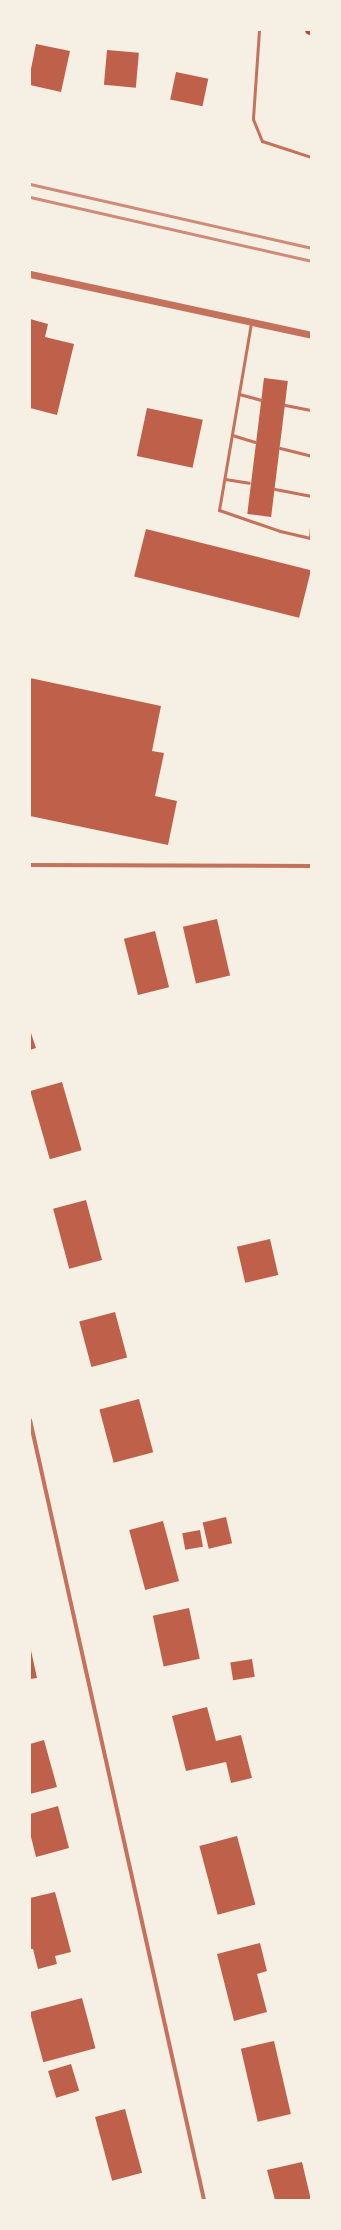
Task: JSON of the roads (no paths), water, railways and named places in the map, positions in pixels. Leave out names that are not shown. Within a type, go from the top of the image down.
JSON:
[{"type":"street","points":[[30,274],[311,335]]},
{"type":"street","points":[[30,865],[311,866]]},
{"type":"street","points":[[30,1420],[204,2200]]},
{"type":"lane","points":[[259,30],[253,120],[262,141],[311,157]]},
{"type":"lane","points":[[251,322],[220,510],[280,531],[310,538],[311,526]]},
{"type":"lane","points":[[239,394],[261,400]]},
{"type":"lane","points":[[285,405],[311,410]]},
{"type":"lane","points":[[232,435],[255,442]]},
{"type":"lane","points":[[280,448],[311,456]]},
{"type":"lane","points":[[224,479],[249,483]]},
{"type":"lane","points":[[275,488],[311,496]]},
{"type":"railway","points":[[30,184],[311,248]]},
{"type":"railway","points":[[30,197],[311,261]]}]
